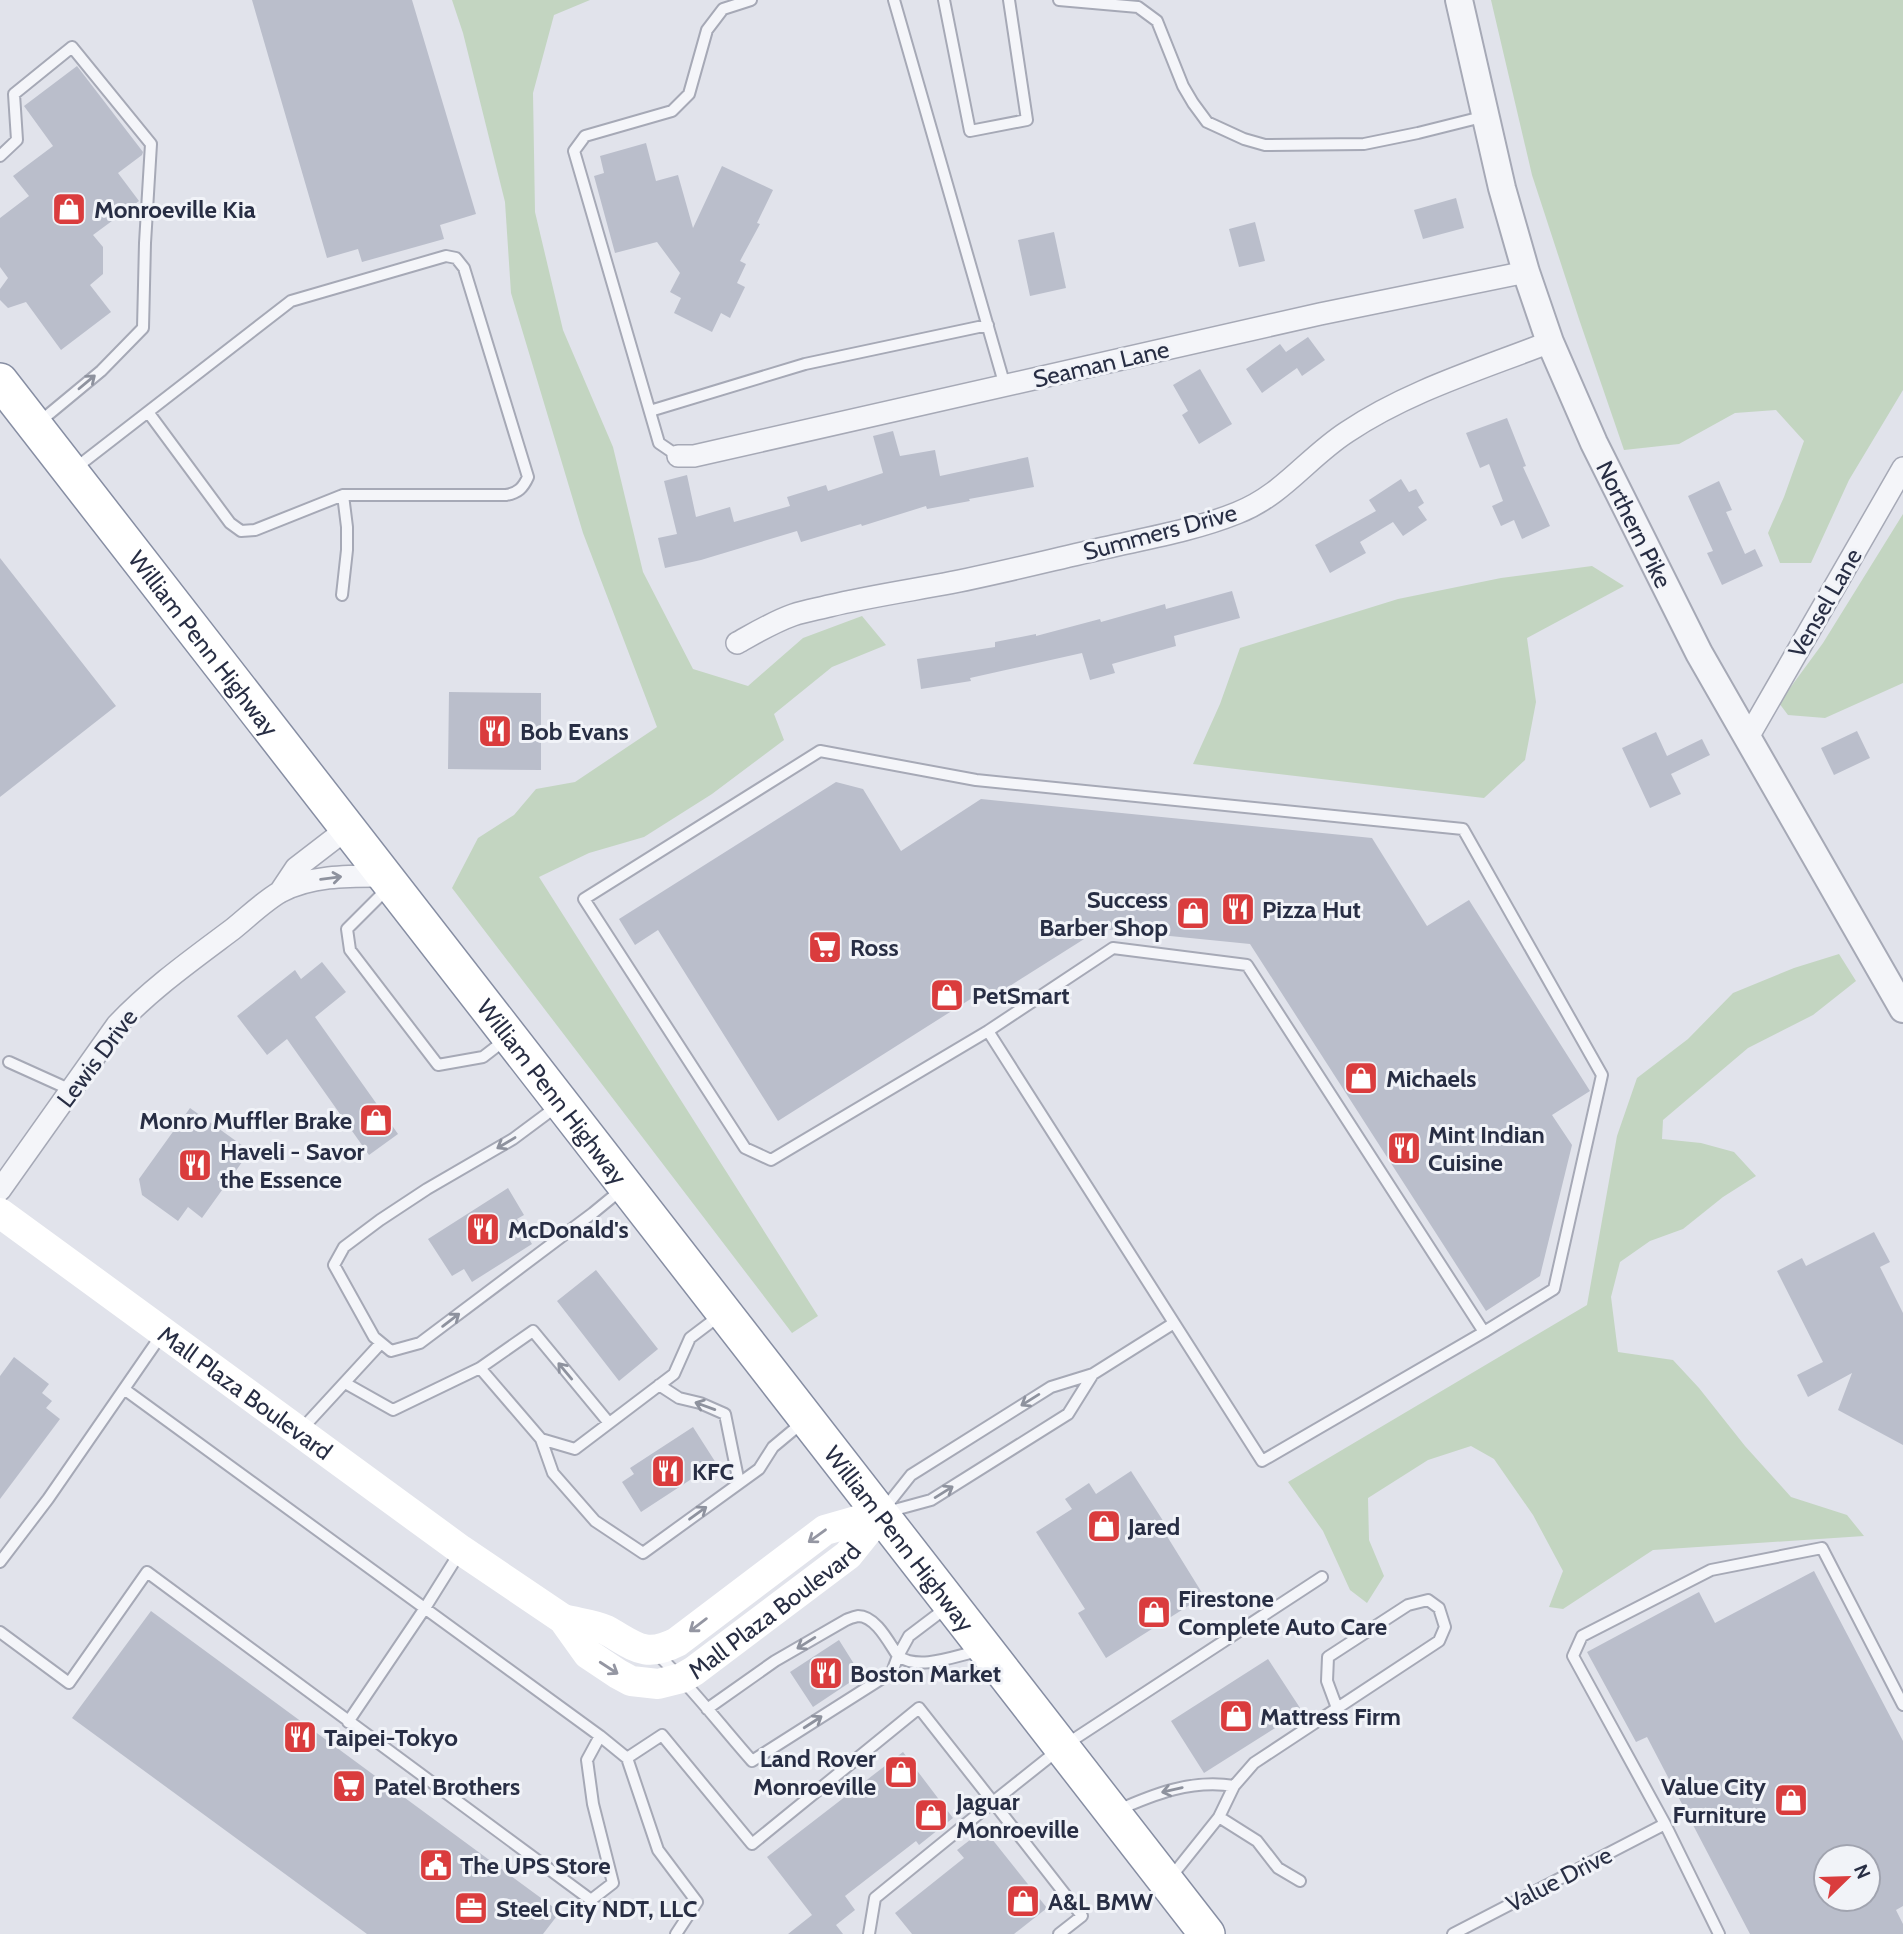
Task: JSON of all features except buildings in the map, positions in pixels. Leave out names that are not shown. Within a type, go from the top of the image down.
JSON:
[{"type":"highway","name":"William Penn Highway","points":[[0,381],[1207,1934]]},
{"type":"main road","name":"Mall Plaza Boulevard","points":[[0,1213],[461,1550],[563,1619],[604,1629],[629,1644],[653,1650],[677,1642],[825,1530],[881,1514]]},
{"type":"main road","name":"Mall Plaza Boulevard","points":[[563,1619],[588,1654],[631,1681],[658,1684],[682,1678],[849,1555],[881,1514]]},
{"type":"street","name":"Northern Pike","points":[[1459,0],[1502,188],[1526,272],[1550,342],[1594,443],[1699,653],[1903,1009]]},
{"type":"street","name":"Seaman Lane","points":[[678,456],[694,456],[1320,314],[1526,272]]},
{"type":"street","name":"Summers Drive","points":[[737,643],[772,623],[796,614],[1076,555],[1200,526],[1237,513],[1262,502],[1284,486],[1317,454],[1372,416],[1418,394],[1550,342]]},
{"type":"street","name":"Vensel Lane","points":[[1747,739],[1903,468]]},
{"type":"street","name":"Lewis Drive","points":[[280,892],[296,868],[348,828]]},
{"type":"street","name":"Lewis Drive","points":[[0,1189],[117,1025],[163,982],[280,892],[332,877],[388,881]]},
{"type":"lane","points":[[678,456],[659,443],[574,151],[585,136],[672,111],[689,94],[707,30],[723,9],[751,0]]},
{"type":"lane","points":[[894,0],[1005,386]]},
{"type":"lane","points":[[944,0],[970,131],[1027,120],[1009,0]]},
{"type":"lane","points":[[1059,0],[1138,7],[1157,21],[1183,86],[1208,122],[1244,139],[1265,145],[1364,144],[1486,116]]},
{"type":"lane","points":[[0,156],[17,140],[14,94],[72,47],[151,144],[143,328],[101,371],[35,425]]},
{"type":"lane","points":[[71,471],[148,412],[292,302],[446,256],[456,258],[464,268],[528,477],[517,493],[506,495],[343,495],[255,530],[241,530],[230,523],[148,412]]},
{"type":"lane","points":[[650,411],[805,364],[988,325]]},
{"type":"lane","points":[[342,595],[347,550],[343,495]]},
{"type":"lane","points":[[988,1031],[1262,1461],[1484,1332],[1554,1289],[1602,1075],[1463,829],[976,780],[820,751],[584,899],[744,1148],[771,1160],[988,1031],[1113,948],[1247,965],[1484,1332]]},
{"type":"lane","points":[[388,881],[347,929],[350,950],[438,1065],[483,1057],[510,1037]]},
{"type":"lane","points":[[9,1062],[71,1090]]},
{"type":"lane","points":[[562,1104],[513,1139],[427,1189],[344,1247],[334,1265],[374,1337],[391,1351],[420,1343],[626,1186]]},
{"type":"lane","points":[[541,1438],[575,1449],[674,1374],[690,1338],[723,1312]]},
{"type":"lane","points":[[881,1514],[911,1475],[1051,1387],[1093,1374],[1174,1323]]},
{"type":"lane","points":[[345,1383],[393,1410],[480,1368],[533,1331],[608,1423]]},
{"type":"lane","points":[[0,1562],[48,1499],[163,1332]]},
{"type":"lane","points":[[299,1432],[381,1343]]},
{"type":"lane","points":[[480,1368],[541,1438],[553,1474],[595,1521],[643,1553],[759,1469],[773,1447],[807,1419]]},
{"type":"lane","points":[[881,1514],[931,1500],[1068,1414],[1093,1374]]},
{"type":"lane","points":[[659,1385],[679,1398],[725,1414],[739,1483]]},
{"type":"lane","points":[[124,1389],[627,1758],[658,1850],[697,1902],[676,1934]]},
{"type":"lane","points":[[1719,1934],[1665,1824],[1573,1656],[1582,1636],[1711,1570],[1822,1548],[1903,1704]]},
{"type":"lane","points":[[348,1722],[461,1550]]},
{"type":"lane","points":[[0,1632],[69,1683],[147,1572],[591,1900],[613,1883],[593,1804],[587,1760],[600,1736]]},
{"type":"lane","points":[[869,1934],[875,1898],[993,1802],[1062,1748],[1322,1577]]},
{"type":"lane","points":[[1167,1882],[1219,1817],[1234,1786],[1254,1763],[1439,1641],[1445,1627],[1439,1608],[1428,1600],[1408,1605],[1328,1657],[1327,1681],[1337,1708]]},
{"type":"lane","points":[[653,1650],[682,1678],[752,1761],[892,1672],[909,1636],[951,1604]]},
{"type":"lane","points":[[707,1709],[775,1661],[846,1619],[858,1616],[867,1618],[877,1626],[898,1656],[907,1662],[927,1662],[986,1650]]},
{"type":"lane","points":[[627,1758],[662,1735],[752,1844],[919,1708],[1083,1916],[1059,1934]]},
{"type":"lane","points":[[1113,1813],[1166,1791],[1215,1783],[1234,1786]]},
{"type":"lane","points":[[1219,1817],[1256,1841],[1278,1868],[1300,1881]]},
{"type":"lane","name":"Value Drive","points":[[1453,1934],[1665,1824]]},
{"type":"green space","points":[[452,0],[590,0],[554,15],[533,93],[535,212],[563,330],[613,447],[643,572],[693,669],[748,686],[803,638],[862,616],[886,645],[832,667],[774,714],[784,740],[712,794],[644,837],[589,853],[539,877],[818,1316],[792,1333],[452,888],[478,838],[514,815],[536,789],[575,782],[657,727],[583,533],[511,293],[505,202],[463,33]]},
{"type":"green space","points":[[1491,0],[1903,0],[1903,390],[1849,480],[1811,563],[1780,563],[1768,533],[1804,441],[1776,410],[1735,413],[1679,444],[1624,450],[1532,175]]},
{"type":"green space","points":[[1903,514],[1903,683],[1825,718],[1788,715],[1779,703],[1823,643]]},
{"type":"green space","points":[[1592,566],[1624,586],[1527,638],[1536,702],[1525,760],[1484,798],[1193,764],[1220,704],[1240,648],[1398,599],[1501,578]]},
{"type":"green space","points":[[1839,954],[1856,981],[1813,1015],[1748,1048],[1663,1120],[1662,1139],[1701,1143],[1734,1152],[1756,1176],[1723,1197],[1683,1229],[1650,1241],[1620,1262],[1611,1297],[1618,1352],[1673,1360],[1791,1497],[1847,1515],[1864,1536],[1653,1550],[1563,1609],[1549,1607],[1563,1571],[1533,1515],[1494,1459],[1471,1446],[1428,1460],[1368,1498],[1369,1540],[1384,1576],[1367,1603],[1350,1590],[1323,1531],[1288,1482],[1587,1305],[1617,1136],[1637,1078],[1688,1039],[1733,993],[1794,968]]},
{"type":"place","name":"Monroeville Kia","points":[[69,209]]},
{"type":"place","name":"Bob Evans","points":[[495,731]]},
{"type":"place","name":"Pizza Hut","points":[[1238,909]]},
{"type":"place","name":"Success Barber Shop","points":[[1193,913]]},
{"type":"place","name":"Ross","points":[[825,947]]},
{"type":"place","name":"PetSmart","points":[[947,995]]},
{"type":"place","name":"Michaels","points":[[1361,1078]]},
{"type":"place","name":"Monro Muffler Brake","points":[[376,1120]]},
{"type":"place","name":"Mint Indian Cuisine","points":[[1404,1148]]},
{"type":"place","name":"Haveli - Savor the Essence","points":[[195,1165]]},
{"type":"place","name":"McDonald's","points":[[483,1229]]},
{"type":"place","name":"KFC","points":[[668,1471]]},
{"type":"place","name":"Jared","points":[[1104,1526]]},
{"type":"place","name":"Firestone Complete Auto Care","points":[[1154,1612]]},
{"type":"place","name":"Boston Market","points":[[826,1673]]},
{"type":"place","name":"Mattress Firm","points":[[1236,1716]]},
{"type":"place","name":"Taipei-Tokyo","points":[[300,1737]]},
{"type":"place","name":"Land Rover Monroeville","points":[[901,1772]]},
{"type":"place","name":"Patel Brothers","points":[[349,1786]]},
{"type":"place","name":"Value City Furniture","points":[[1791,1800]]},
{"type":"place","name":"Jaguar Monroeville","points":[[931,1815]]},
{"type":"place","name":"The UPS Store","points":[[436,1865]]},
{"type":"place","name":"A&L BMW","points":[[1023,1901]]},
{"type":"place","name":"Steel City NDT, LLC","points":[[471,1908]]}]
